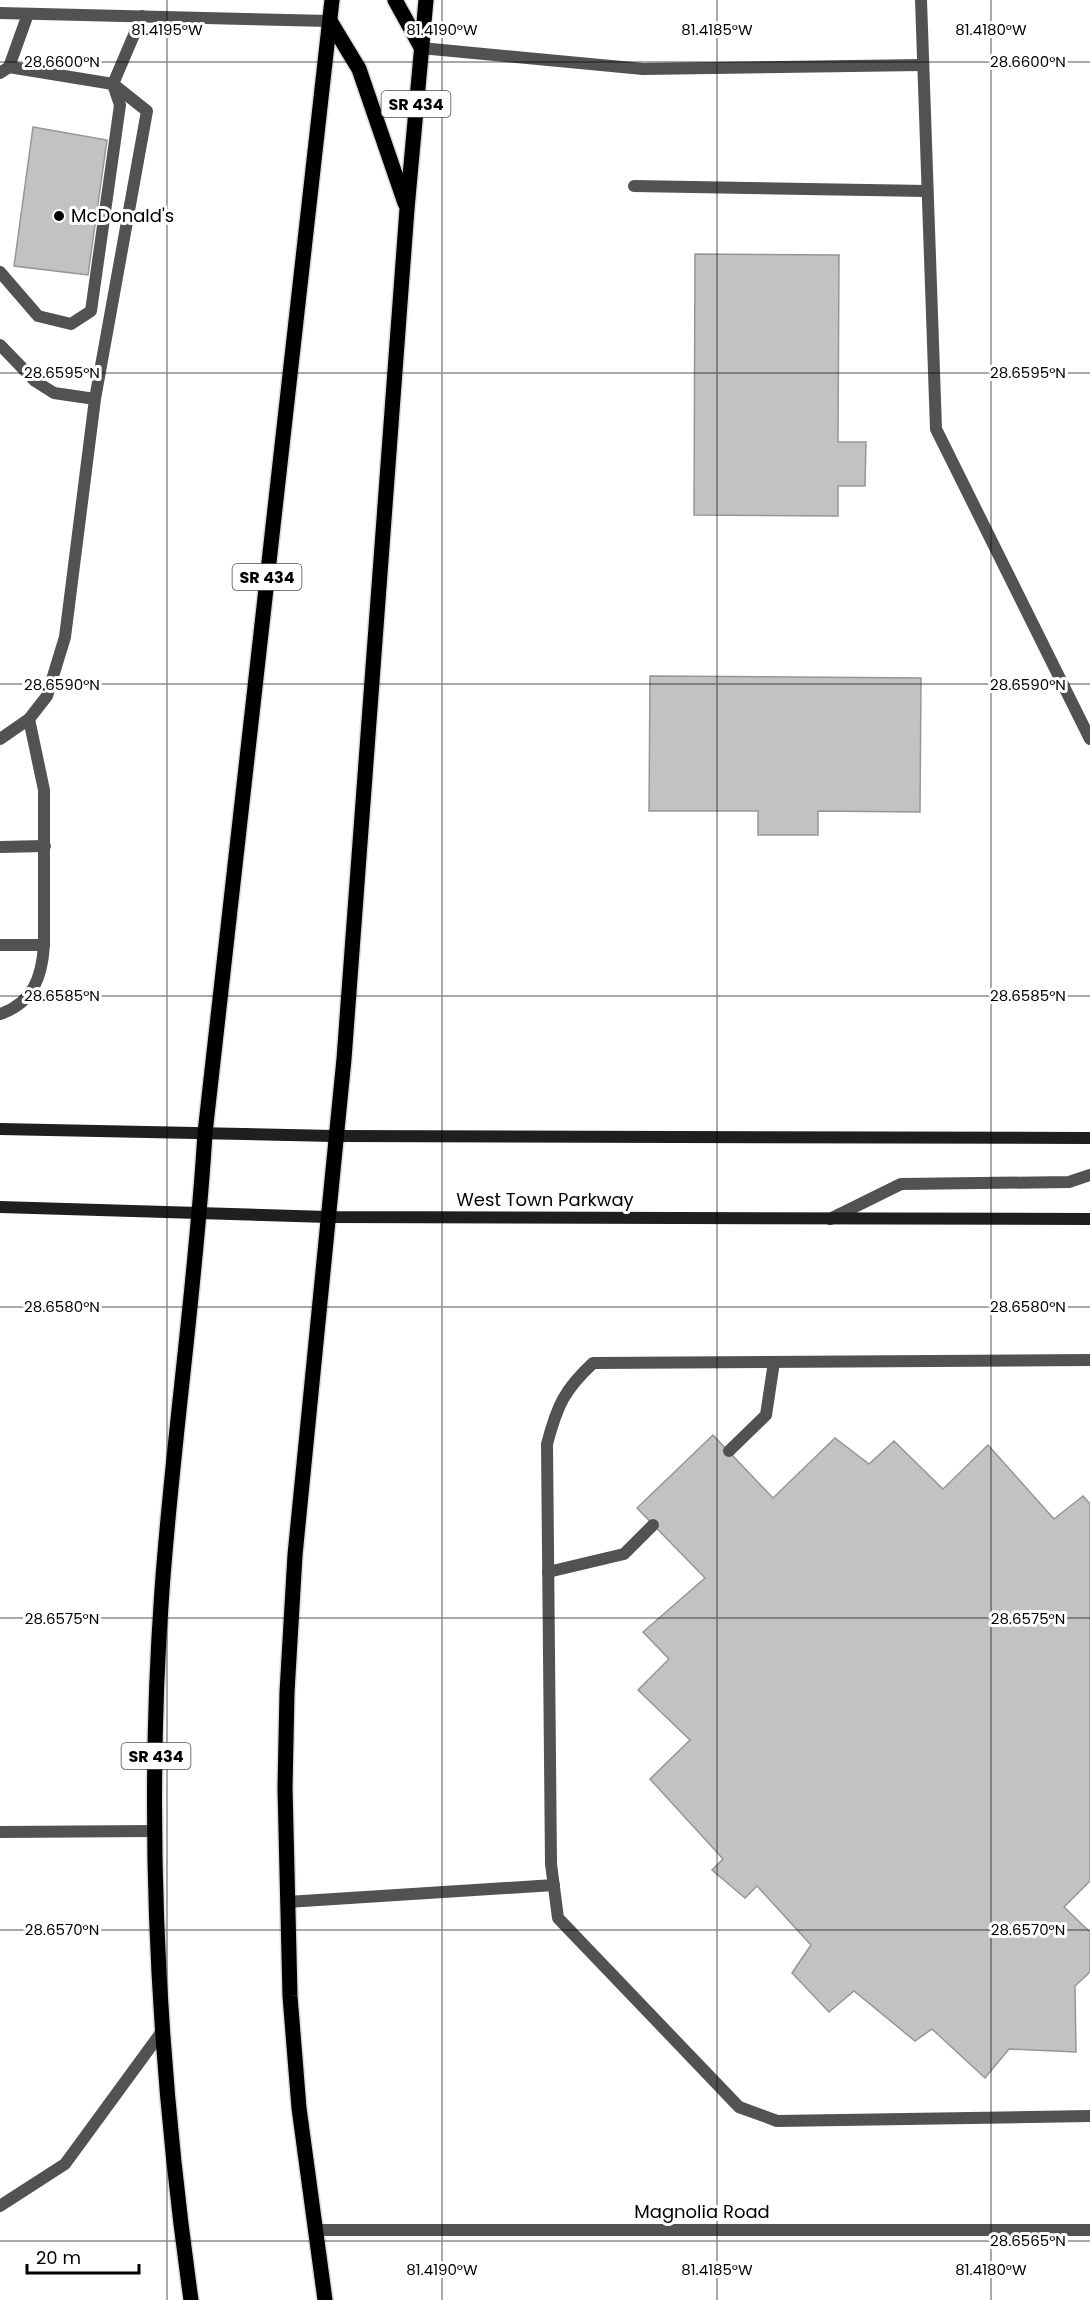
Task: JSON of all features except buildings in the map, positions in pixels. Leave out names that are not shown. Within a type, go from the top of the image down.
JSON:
[{"type":"main road","name":"SR 434","points":[[191,2300],[177,2187],[163,2030],[154,1831],[162,1591],[182,1372],[200,1212],[205,1133],[332,0]]},
{"type":"main road","points":[[395,0],[421,48]]},
{"type":"main road","name":"SR 434","points":[[325,2300],[299,2108],[290,1996],[287,1902],[287,1681],[295,1555],[334,1136],[344,1059],[407,209],[426,0]]},
{"type":"main road","points":[[330,21],[359,69],[407,209]]},
{"type":"main road","points":[[0,1129],[334,1136],[1090,1138]]},
{"type":"main road","name":"West Town Parkway","points":[[0,1207],[328,1217],[1090,1219]]},
{"type":"street","points":[[921,0],[936,429],[1090,739]]},
{"type":"street","points":[[0,13],[330,21]]},
{"type":"street","points":[[0,740],[28,719],[47,696],[65,637],[95,399],[147,111],[113,84],[5,70],[28,14]]},
{"type":"street","points":[[0,272],[38,316],[71,324],[91,311],[120,105],[113,84],[142,16]]},
{"type":"street","points":[[421,48],[642,69],[922,65]]},
{"type":"street","points":[[634,186],[927,191]]},
{"type":"street","points":[[0,345],[35,381],[54,393],[95,399]]},
{"type":"street","points":[[0,1014],[19,1006],[31,994],[42,972],[44,790],[28,719]]},
{"type":"street","points":[[0,846],[45,846]]},
{"type":"street","points":[[0,945],[44,945]]},
{"type":"street","points":[[830,1219],[901,1184],[1069,1182],[1090,1175]]},
{"type":"street","points":[[1090,1360],[593,1363],[576,1379],[557,1406],[547,1444],[551,1864],[558,1918],[739,2107],[777,2121],[1090,2116]]},
{"type":"street","points":[[729,1451],[765,1415],[774,1362]]},
{"type":"street","points":[[548,1572],[624,1554],[654,1525]]},
{"type":"street","points":[[0,1832],[154,1831]]},
{"type":"street","points":[[287,1902],[554,1885]]},
{"type":"street","points":[[0,2206],[65,2164],[163,2030]]},
{"type":"street","name":"Magnolia Road","points":[[314,2230],[1090,2230]]},
{"type":"place","name":"McDonald's","points":[[59,216]]}]
